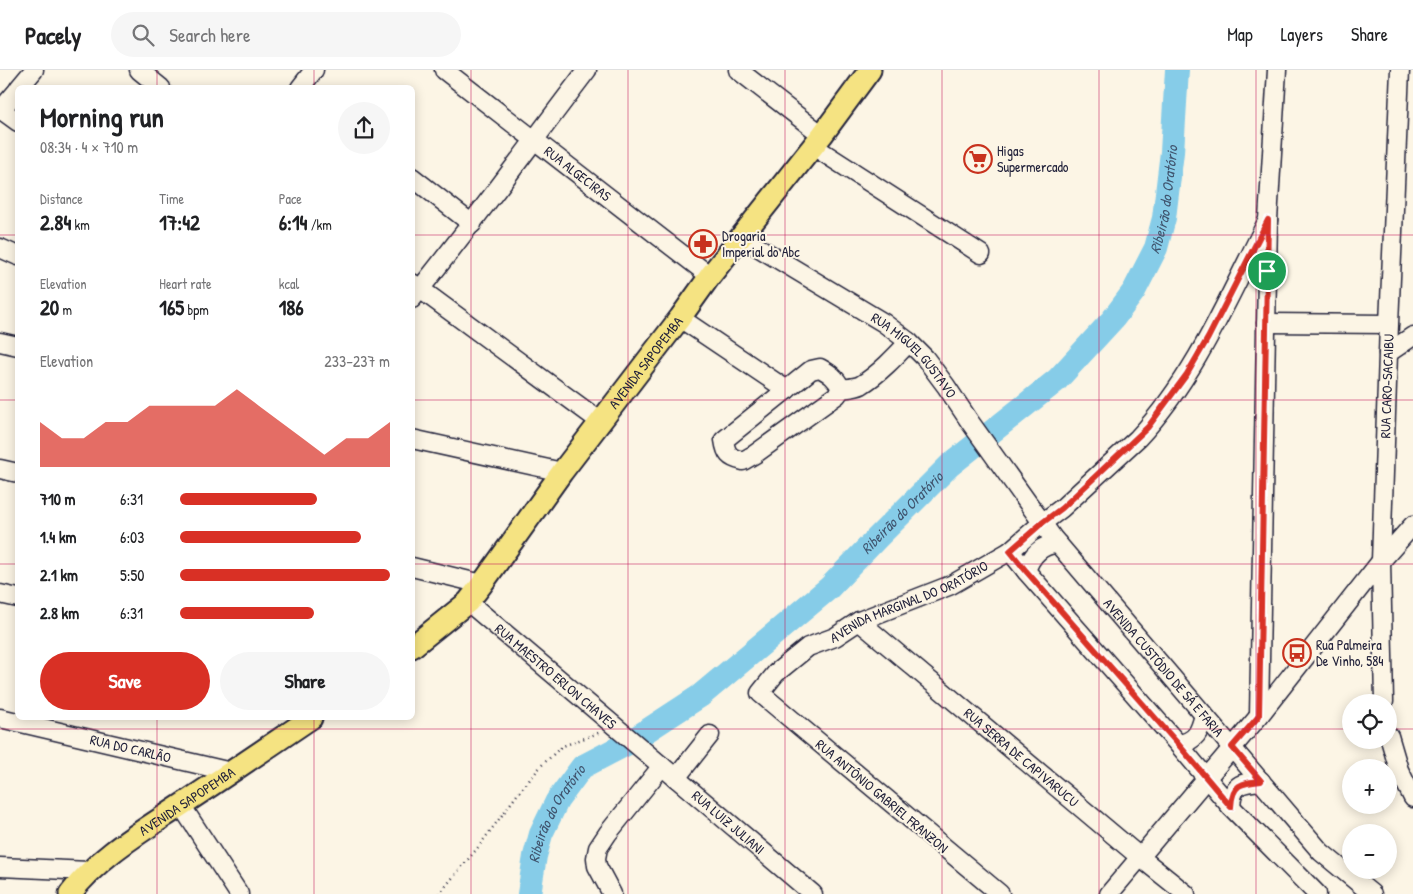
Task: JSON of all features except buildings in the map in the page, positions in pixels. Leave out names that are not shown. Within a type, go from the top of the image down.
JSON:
[{"type":"main road","name":"AVENIDA SAPOPEMBA","points":[[415,645],[468,602],[562,472],[710,276],[818,140],[870,70]]},
{"type":"main road","name":"AVENIDA SAPOPEMBA","points":[[70,894],[89,872],[134,837],[308,720]]},
{"type":"street","points":[[21,85],[34,70]]},
{"type":"street","points":[[139,70],[157,85]]},
{"type":"street","points":[[302,85],[314,70]]},
{"type":"street","name":"RUA ALGECIRAS","points":[[444,70],[710,276]]},
{"type":"street","points":[[587,70],[472,224],[415,290],[601,422]]},
{"type":"street","points":[[738,70],[818,140],[981,254]]},
{"type":"street","name":"AVENIDA MARGINAL DO ORATÓRIO","points":[[763,695],[776,673],[804,649],[835,637],[859,621],[951,585],[1010,551],[1062,508],[1138,438],[1187,374],[1208,338],[1268,220],[1277,70]]},
{"type":"street","name":"RUA CARO-SACAIBU","points":[[1384,694],[1382,561],[1389,324],[1400,70]]},
{"type":"street","points":[[15,92],[0,109],[15,120]]},
{"type":"street","points":[[415,179],[472,224]]},
{"type":"street","points":[[1259,716],[1268,220]]},
{"type":"street","name":"RUA MIGUEL GUSTAVO","points":[[741,237],[884,323],[909,342],[946,386],[1042,523]]},
{"type":"street","points":[[0,248],[15,255]]},
{"type":"street","points":[[680,318],[787,390]]},
{"type":"street","points":[[1266,323],[1389,324]]},
{"type":"street","points":[[1388,353],[1413,336]]},
{"type":"street","points":[[0,342],[15,345]]},
{"type":"street","points":[[841,388],[860,385],[888,364],[909,342]]},
{"type":"street","points":[[820,368],[829,373],[841,388],[837,395],[743,461],[732,458],[725,449],[724,440],[811,370],[820,368]]},
{"type":"street","points":[[415,440],[562,472]]},
{"type":"street","points":[[0,469],[15,472]]},
{"type":"street","name":"AVENIDA CUSTÓDIO DE SÁ E FARIA","points":[[1042,523],[1321,852],[1372,894]]},
{"type":"street","points":[[1109,894],[1259,716],[1382,561],[1413,525]]},
{"type":"street","points":[[1026,571],[1029,563],[1041,548],[1058,544]]},
{"type":"street","points":[[1010,551],[1231,807],[1317,894]]},
{"type":"street","points":[[415,568],[482,584]]},
{"type":"street","points":[[0,594],[15,597]]},
{"type":"street","name":"RUA MAESTRO ERLON CHAVES","points":[[468,602],[644,751]]},
{"type":"street","name":"RUA SERRA DE CAPIVARUCU","points":[[859,621],[1186,894]]},
{"type":"street","name":"RUA ANTÔNIO GABRIEL FRANZON","points":[[763,695],[1000,894]]},
{"type":"street","points":[[1178,744],[1190,741],[1198,733],[1204,715]]},
{"type":"street","name":"RUA DO CARLÃO","points":[[0,718],[15,720]]},
{"type":"street","name":"RUA DO CARLÃO","points":[[18,720],[54,724],[231,772]]},
{"type":"street","points":[[676,778],[710,734]]},
{"type":"street","points":[[1393,749],[1399,770],[1413,798]]},
{"type":"street","name":"RUA LUIZ JULIANI","points":[[644,751],[813,894]]},
{"type":"street","points":[[612,894],[597,866],[598,848],[662,766]]},
{"type":"street","points":[[1231,807],[1232,793],[1238,786],[1243,783],[1261,781]]},
{"type":"street","points":[[181,805],[239,894]]},
{"type":"street","points":[[0,867],[89,872]]},
{"type":"path","points":[[439,894],[476,850],[517,794],[558,750],[563,746],[616,728]]},
{"type":"waterway","name":"Ribeirão do Oratório","points":[[529,894],[535,856],[541,834],[557,801],[582,767],[628,743],[700,696],[829,588],[950,465],[1057,380],[1113,319],[1134,291],[1156,248],[1164,218],[1172,152],[1177,70]]},
{"type":"place","name":"Higas Supermercado","points":[[978,159]]},
{"type":"place","name":"Drogaria Imperial do Abc","points":[[703,244]]},
{"type":"place","name":"Rua Palmeira De Vinho, 584","points":[[1297,653]]},
{"type":"route","points":[[1268,220],[1267,271],[1259,716],[1232,747],[1261,781],[1243,783],[1238,786],[1232,793],[1231,807],[1010,551],[1062,508],[1148,427],[1187,374],[1208,338],[1268,220]]}]
